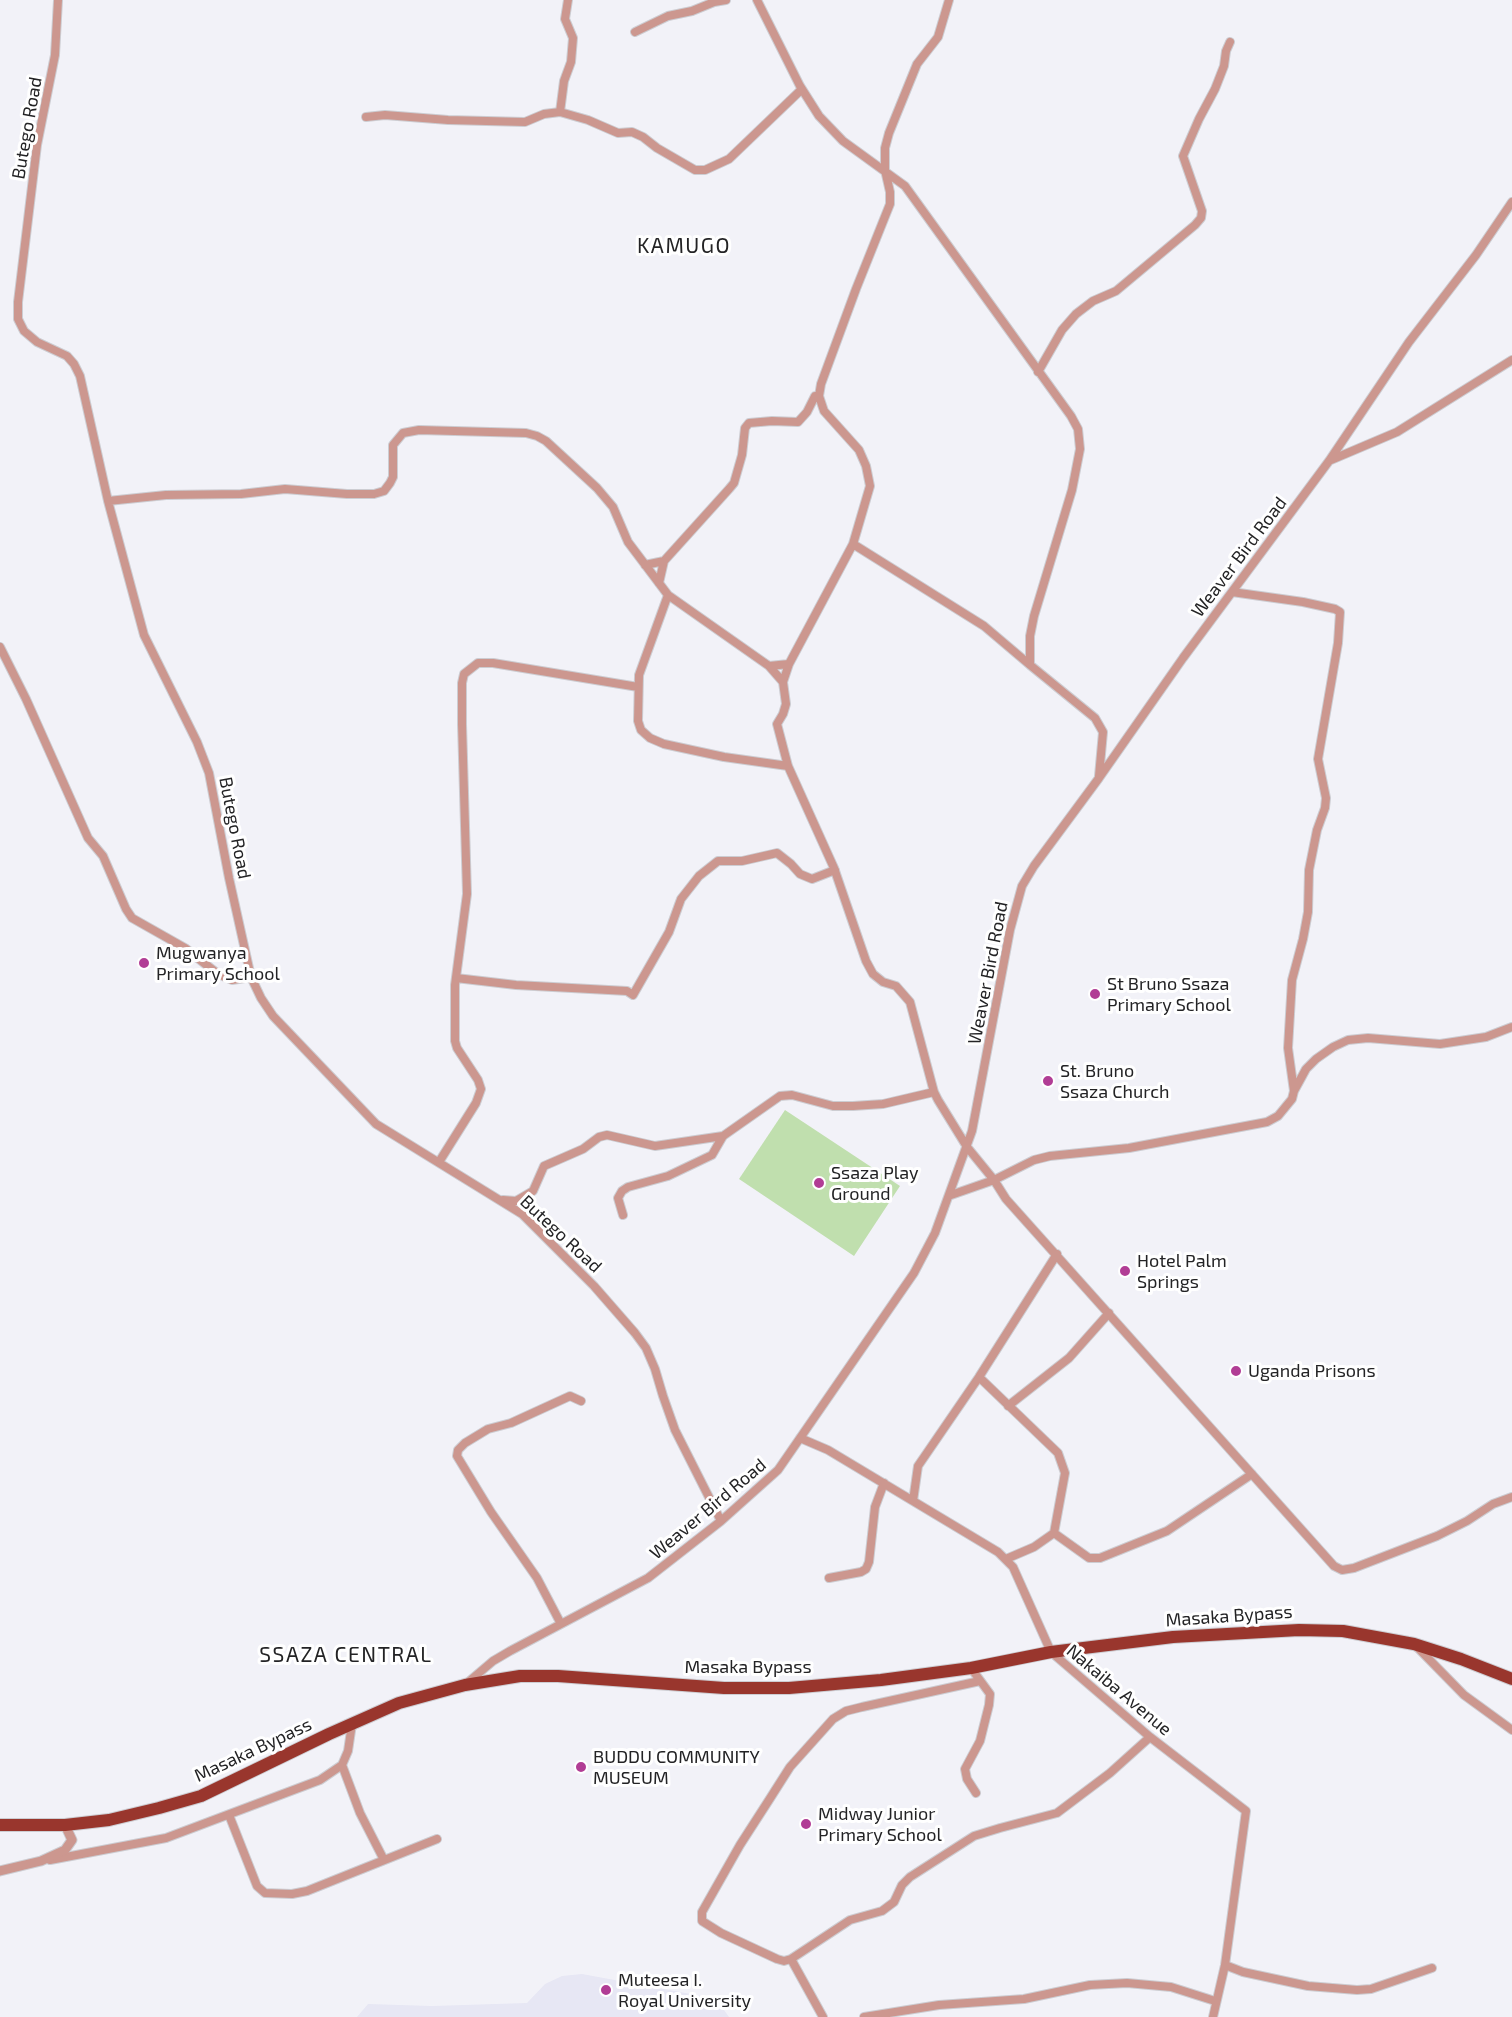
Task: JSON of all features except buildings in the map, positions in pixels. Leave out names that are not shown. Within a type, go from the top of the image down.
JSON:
[{"type":"highway","name":"Masaka Bypass","points":[[0,1825],[65,1825],[110,1820],[159,1809],[201,1796],[399,1703],[465,1685],[520,1676],[558,1676],[724,1688],[789,1688],[881,1680],[971,1668],[1051,1652],[1173,1637],[1299,1629],[1343,1631],[1414,1644],[1512,1678]]},
{"type":"street","name":"Butego Road","points":[[58,0],[55,55],[37,145],[18,302],[18,319],[24,331],[37,342],[67,356],[80,376],[108,501],[144,635],[197,742],[209,773],[251,977],[273,1016],[376,1124],[522,1214],[594,1286],[635,1333],[646,1348],[655,1369],[675,1430],[721,1521]]},
{"type":"street","points":[[560,112],[564,81],[571,62],[573,38],[565,19],[568,0]]},
{"type":"street","points":[[635,32],[668,16],[726,0]]},
{"type":"street","points":[[757,0],[802,89],[819,116],[843,141],[905,186],[1071,416],[1078,429],[1080,449],[1072,490],[1034,616],[1030,636],[1030,665]]},
{"type":"street","points":[[949,0],[938,37],[917,64],[889,133],[885,148],[885,170],[890,204],[821,384],[819,396],[824,411],[859,450],[866,466],[870,486],[853,544],[789,664],[783,682],[786,704],[777,724],[788,766],[835,870],[866,961],[873,974],[883,982],[896,986],[910,1002],[934,1092],[967,1148],[994,1180],[1006,1199],[1334,1566],[1342,1570],[1354,1568],[1437,1536],[1467,1521],[1493,1504],[1512,1497]]},
{"type":"street","points":[[1038,372],[1062,330],[1076,314],[1093,301],[1116,291],[1201,218],[1202,211],[1184,156],[1199,119],[1215,89],[1230,42]]},
{"type":"street","points":[[366,117],[385,115],[525,122],[544,114],[560,112],[588,120],[618,133],[632,132],[695,170],[705,170],[729,159],[802,89]]},
{"type":"street","name":"Weaver Bird Road","points":[[465,1685],[493,1661],[648,1578],[721,1521],[778,1470],[914,1273],[935,1233],[951,1195],[972,1131],[1010,930],[1022,886],[1176,667],[1329,461],[1403,351],[1476,255],[1512,202]]},
{"type":"street","points":[[1329,461],[1397,432],[1512,360]]},
{"type":"street","points":[[659,583],[664,561],[706,517],[734,483],[742,455],[745,428],[749,423],[798,422],[807,412],[815,396],[819,396]]},
{"type":"street","points":[[108,501],[166,495],[241,494],[285,489],[374,494],[384,491],[393,477],[393,445],[403,433],[419,430],[526,433],[546,441],[597,488],[613,507],[628,542],[668,595],[769,666],[783,682]]},
{"type":"street","points":[[853,544],[984,626],[1095,718],[1103,732],[1099,778]]},
{"type":"street","points":[[645,565],[664,561]]},
{"type":"street","points":[[1232,592],[1303,602],[1340,612],[1338,643],[1318,759],[1326,798],[1325,808],[1317,830],[1309,870],[1306,921],[1292,980],[1288,1048],[1294,1091]]},
{"type":"street","points":[[668,595],[639,675],[638,721],[641,730],[650,738],[664,744],[724,757],[788,766]]},
{"type":"street","points":[[0,647],[26,699],[88,838],[103,856],[132,918],[184,948],[218,974],[232,980],[251,977]]},
{"type":"street","points":[[439,1162],[476,1103],[481,1089],[455,1041],[456,978],[467,894],[462,724],[464,674],[478,663],[493,663],[638,687]]},
{"type":"street","points":[[769,666],[789,664]]},
{"type":"street","points":[[456,978],[516,985],[627,992],[633,995],[669,932],[681,899],[699,876],[718,861],[742,861],[777,853],[800,874],[812,879],[835,870]]},
{"type":"street","points":[[951,1195],[994,1180],[1034,1160],[1050,1156],[1129,1148],[1267,1122],[1278,1116],[1292,1099],[1306,1069],[1333,1047],[1348,1040],[1368,1038],[1440,1044],[1486,1037],[1512,1027]]},
{"type":"street","points":[[623,1215],[618,1197],[622,1191],[628,1187],[668,1176],[712,1155],[723,1136],[769,1102],[785,1094],[833,1106],[853,1106],[883,1104],[934,1092]]},
{"type":"street","points":[[502,1200],[516,1201],[533,1191],[544,1166],[583,1149],[592,1141],[607,1135],[655,1146],[723,1136]]},
{"type":"street","points":[[913,1501],[918,1466],[979,1377],[1057,1254]]},
{"type":"street","points":[[1008,1406],[1069,1358],[1109,1313]]},
{"type":"street","points":[[979,1377],[1058,1453],[1065,1473],[1054,1533],[1034,1547],[1006,1559]]},
{"type":"street","points":[[561,1624],[537,1578],[491,1512],[457,1456],[458,1450],[465,1443],[488,1428],[511,1423],[570,1396],[581,1401]]},
{"type":"street","name":"Nakaiba Avenue","points":[[800,1438],[828,1450],[998,1552],[1013,1567],[1051,1652],[1149,1737],[1246,1811],[1225,1965],[1213,2017]]},
{"type":"street","points":[[1054,1533],[1089,1558],[1100,1558],[1167,1531],[1252,1474]]},
{"type":"street","points":[[829,1578],[866,1569],[869,1562],[875,1507],[885,1483]]},
{"type":"street","points":[[1414,1644],[1464,1695],[1512,1730]]},
{"type":"street","points":[[971,1668],[990,1695],[980,1741],[965,1769],[965,1774],[976,1793]]},
{"type":"street","points":[[980,1681],[846,1711],[833,1719],[790,1767],[740,1845],[701,1917],[706,1924],[777,1959],[784,1961],[791,1959],[850,1920],[882,1911],[894,1902],[902,1885],[910,1877],[974,1836],[1057,1813],[1110,1773],[1149,1737]]},
{"type":"street","points":[[0,1871],[41,1861],[153,1842],[320,1780],[342,1765],[348,1751],[352,1724]]},
{"type":"street","points":[[342,1765],[360,1813],[384,1860]]},
{"type":"street","points":[[229,1815],[257,1886],[265,1893],[292,1894],[307,1891],[437,1839]]},
{"type":"street","points":[[41,1861],[65,1850],[72,1840],[65,1825]]},
{"type":"street","points":[[791,1959],[823,2017]]},
{"type":"street","points":[[1225,1965],[1243,1972],[1308,1986],[1357,1990],[1371,1989],[1432,1968]]},
{"type":"street","points":[[864,2017],[939,2004],[1024,2000],[1090,1985],[1127,1983],[1171,1987],[1215,2001]]},
{"type":"shaded area","name":"Muteesa I. Royal University","points":[[582,1974],[707,1997],[719,2003],[729,2017],[357,2017],[368,2004],[432,2006],[527,2003],[545,1984],[562,1976]]},
{"type":"green space","name":"Ssaza Play Ground","points":[[785,1110],[900,1186],[854,1256],[739,1179]]},
{"type":"place","name":"Mugwanya Primary School","points":[[144,963]]},
{"type":"place","name":"St Bruno Ssaza Primary School","points":[[1095,994]]},
{"type":"place","name":"St. Bruno Ssaza Church","points":[[1048,1081]]},
{"type":"place","name":"Ssaza Play Ground","points":[[819,1183]]},
{"type":"place","name":"Hotel Palm Springs","points":[[1125,1271]]},
{"type":"place","name":"Uganda Prisons","points":[[1236,1371]]},
{"type":"place","name":"BUDDU COMMUNITY MUSEUM","points":[[581,1767]]},
{"type":"place","name":"Midway Junior Primary School","points":[[806,1824]]},
{"type":"place","name":"Muteesa I. Royal University","points":[[606,1990]]},
{"type":"district","name":"KAMUGO","points":[[684,246]]},
{"type":"district","name":"SSAZA CENTRAL","points":[[346,1655]]}]
